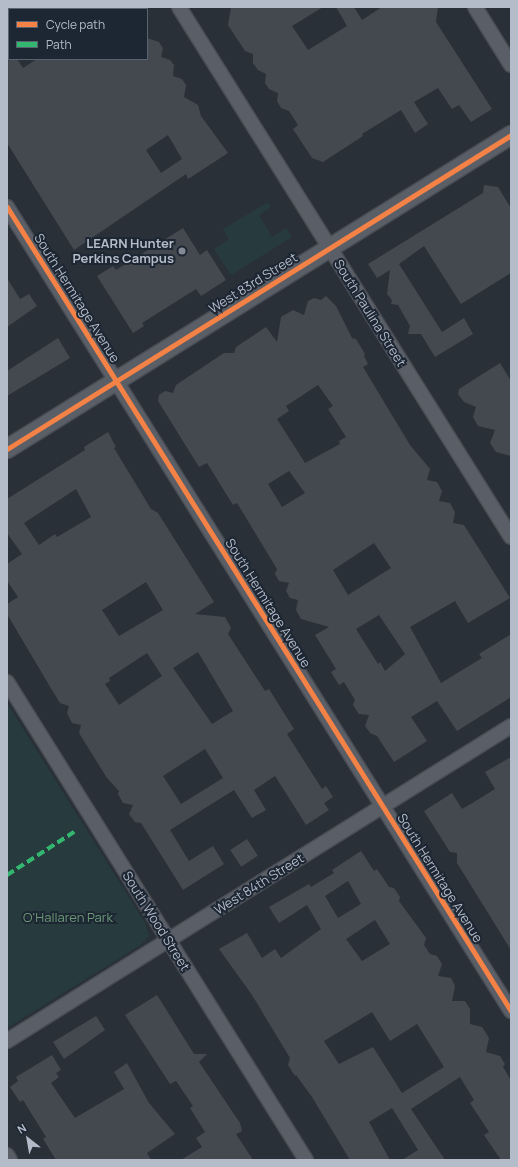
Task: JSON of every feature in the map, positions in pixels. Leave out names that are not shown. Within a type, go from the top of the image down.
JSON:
[{"type":"street","name":"South Paulina Street","points":[[179,7],[511,537]]},
{"type":"street","points":[[475,7],[511,65]]},
{"type":"street","name":"West 83rd Street","points":[[7,449],[511,135]]},
{"type":"street","name":"South Hermitage Avenue","points":[[7,207],[511,1011]]},
{"type":"street","name":"South Wood Street","points":[[7,682],[306,1160]]},
{"type":"street","name":"West 84th Street","points":[[7,1041],[511,726]]},
{"type":"street","points":[[7,1154],[10,1160]]},
{"type":"green space","points":[[268,202],[271,207],[259,215],[272,237],[286,228],[292,237],[231,275],[214,249],[229,239],[223,229]]},
{"type":"green space","name":"O'Hallaren Park","points":[[7,703],[145,923],[149,936],[139,946],[7,1028]]},
{"type":"building","points":[[231,7],[323,7],[292,26],[308,50],[347,26],[336,7],[354,7],[362,20],[382,7],[438,7],[436,22],[492,109],[471,122],[459,105],[452,109],[438,88],[414,102],[428,124],[415,133],[401,110],[362,134],[363,136],[323,162],[312,158],[293,129],[298,125],[289,111],[281,108],[277,101],[278,93],[269,89],[265,83],[266,74],[258,70],[253,63],[253,54],[245,51],[228,25]]},
{"type":"building","points":[[148,38],[159,42],[163,48],[161,57],[170,60],[174,65],[173,76],[182,79],[186,85],[184,97],[198,105],[201,116],[228,153],[188,179],[186,174],[74,250],[7,143],[7,59],[18,60],[23,68],[35,60],[148,60]],"holes":[[[168,135],[182,159],[161,173],[146,150]]]},
{"type":"building","points":[[484,185],[498,187],[511,208],[511,273],[461,304],[424,246],[399,264],[442,332],[464,318],[473,334],[435,357],[421,334],[408,334],[410,326],[398,305],[391,304],[392,300],[387,294],[390,270],[377,278],[368,264],[483,193]]},
{"type":"building","points":[[183,228],[200,255],[207,250],[226,280],[201,296],[196,289],[142,323],[144,326],[133,333],[97,276],[113,266],[116,270]]},
{"type":"building","points":[[7,278],[20,299],[29,294],[37,306],[7,327]]},
{"type":"building","points":[[326,296],[336,306],[352,338],[356,339],[365,354],[364,356],[368,364],[363,367],[410,445],[430,469],[427,480],[437,482],[442,491],[439,501],[450,503],[455,512],[453,523],[464,525],[510,598],[468,623],[455,601],[410,627],[441,683],[482,658],[479,654],[511,634],[511,697],[457,731],[437,701],[411,717],[427,741],[394,762],[377,736],[370,733],[365,726],[369,715],[359,714],[353,705],[355,700],[344,682],[339,685],[331,672],[336,669],[315,635],[329,627],[301,619],[296,610],[298,600],[290,598],[286,591],[289,583],[279,581],[275,574],[277,569],[237,503],[233,505],[207,463],[199,467],[158,401],[159,395],[165,391],[173,393],[176,385],[224,353],[234,353],[236,347],[266,327],[277,342],[281,317],[293,310],[304,315],[308,301],[314,298],[321,300]],"holes":[[[318,385],[333,406],[328,409],[346,437],[339,441],[340,444],[305,463],[277,419],[289,411],[286,406]],[[289,471],[305,493],[282,507],[268,484]],[[374,543],[391,568],[348,595],[333,570]],[[379,615],[405,654],[385,671],[380,662],[378,664],[356,629]]]},
{"type":"building","points":[[58,338],[70,358],[7,396],[7,371]]},
{"type":"building","points":[[500,363],[511,381],[511,456],[496,452],[490,443],[495,430],[478,426],[473,417],[476,407],[464,402],[458,394],[459,389]]},
{"type":"building","points":[[108,432],[116,447],[114,448],[151,509],[158,513],[214,602],[195,614],[225,617],[231,628],[228,634],[265,691],[269,689],[294,729],[287,734],[322,789],[326,786],[333,797],[324,803],[329,810],[306,825],[275,776],[254,790],[266,810],[252,818],[234,790],[170,830],[189,861],[213,846],[224,864],[183,890],[141,823],[135,822],[129,814],[133,805],[123,803],[118,794],[119,791],[107,778],[79,733],[81,725],[72,723],[67,713],[69,706],[60,703],[7,614],[7,604],[18,597],[7,581],[7,564],[22,554],[7,533],[7,499],[85,450],[84,447]],"holes":[[[76,489],[91,517],[57,537],[55,534],[39,545],[24,523]],[[146,582],[163,610],[119,636],[102,610]],[[198,652],[233,711],[212,724],[173,668]],[[147,653],[162,676],[119,705],[105,684],[110,681],[109,678]],[[205,749],[223,778],[181,804],[163,776]]]},
{"type":"building","points":[[511,757],[511,950],[457,863],[457,853],[450,852],[424,811],[452,793],[462,809],[495,789],[485,772]]},
{"type":"building","points":[[247,839],[258,856],[241,867],[230,850]]},
{"type":"building","points":[[361,851],[374,871],[377,869],[389,887],[394,888],[400,897],[399,901],[426,938],[424,945],[430,954],[437,956],[442,964],[438,976],[451,978],[455,986],[452,1001],[465,1001],[470,1009],[470,1024],[482,1027],[489,1038],[486,1052],[500,1056],[505,1064],[503,1067],[511,1080],[511,1160],[501,1160],[484,1135],[489,1132],[470,1103],[474,1100],[460,1077],[411,1109],[445,1160],[402,1160],[418,1150],[392,1108],[369,1122],[390,1160],[350,1160],[312,1097],[288,1065],[290,1058],[252,995],[219,949],[247,933],[262,958],[275,949],[281,958],[321,929],[307,905],[279,923],[269,907],[309,884],[311,887],[334,873],[332,870]],"holes":[[[348,881],[361,904],[338,918],[325,896]],[[375,920],[390,944],[362,961],[346,939]],[[372,1012],[390,1041],[417,1024],[444,1067],[402,1093],[373,1047],[339,1064],[324,1041]]]},
{"type":"building","points":[[157,995],[194,1054],[207,1054],[199,1062],[240,1123],[242,1131],[236,1134],[253,1160],[181,1160],[202,1147],[196,1138],[205,1132],[190,1108],[193,1106],[176,1081],[170,1084],[125,1015]]},
{"type":"building","points":[[96,1016],[105,1030],[64,1059],[53,1042]]},
{"type":"building","points":[[52,1055],[61,1070],[56,1073],[59,1077],[51,1083],[75,1118],[124,1089],[114,1072],[127,1063],[149,1103],[175,1134],[147,1153],[151,1160],[56,1160],[43,1139],[46,1137],[23,1100],[20,1102],[10,1087],[18,1081],[16,1077]]},
{"type":"marked path","points":[[7,875],[74,832]]},
{"type":"cycle path","points":[[7,449],[511,135]]},
{"type":"cycle path","points":[[7,207],[511,1011]]},
{"type":"place","name":"LEARN Hunter Perkins Campus","points":[[182,251]]}]
